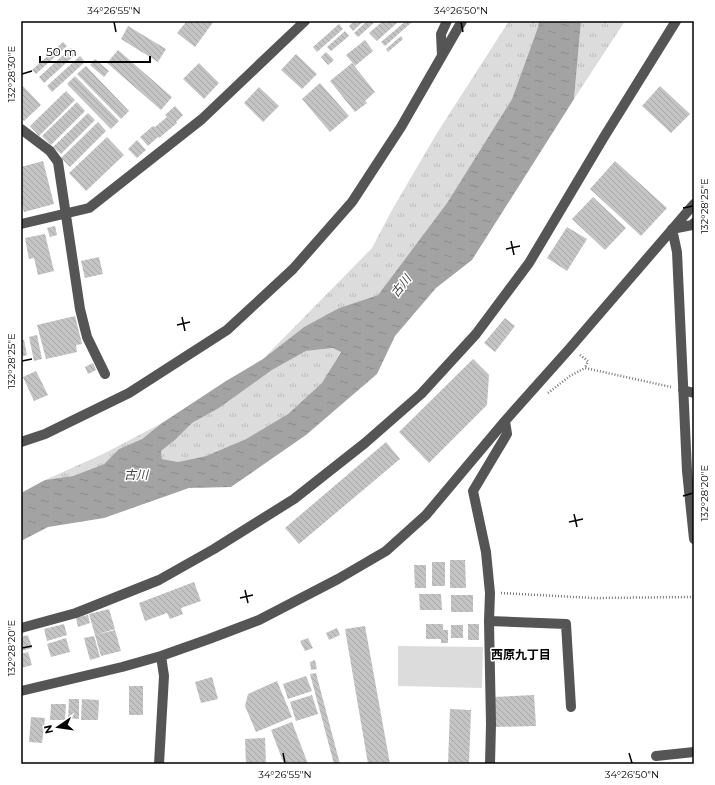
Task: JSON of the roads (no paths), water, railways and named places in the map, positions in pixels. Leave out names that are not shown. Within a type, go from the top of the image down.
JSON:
[{"type":"street","points":[[21,224],[89,208],[202,119],[305,21]]},
{"type":"street","points":[[442,57],[441,34],[447,21]]},
{"type":"street","points":[[21,442],[45,434],[129,393],[227,330],[293,269],[352,202],[401,127],[462,21]]},
{"type":"street","points":[[21,628],[76,613],[159,580],[214,549],[294,499],[365,443],[421,394],[476,334],[529,263],[604,137],[676,21]]},
{"type":"street","points":[[21,129],[50,151],[58,162],[80,309],[87,337],[105,374]]},
{"type":"street","points":[[21,700],[23,690],[122,668],[161,656],[259,620],[338,579],[386,551],[426,514],[505,420],[570,348],[694,204]]},
{"type":"street","points":[[672,229],[692,225],[694,223]]},
{"type":"street","points":[[672,229],[677,252],[687,471],[694,539]]},
{"type":"street","points":[[683,390],[694,393]]},
{"type":"street","points":[[490,764],[490,593],[486,552],[473,491],[507,434],[505,420]]},
{"type":"street","points":[[489,621],[566,624],[570,707]]},
{"type":"street","points":[[159,764],[164,676],[161,656]]},
{"type":"street","points":[[656,756],[694,752]]},
{"type":"water","name":"古川","points":[[539,21],[581,21],[574,99],[472,260],[436,288],[395,336],[377,374],[306,435],[231,487],[189,488],[104,518],[48,527],[21,541],[21,493],[45,480],[73,476],[104,464],[119,449],[142,439],[162,423],[226,381],[263,359],[304,327],[339,308],[378,295],[447,203],[512,99]],"holes":[[[333,348],[341,352],[322,383],[288,414],[246,439],[206,456],[178,462],[162,459],[161,451],[175,440],[192,423],[219,408],[272,370],[306,351]]]},
{"type":"district","name":"西原九丁目","points":[[521,655]]}]
